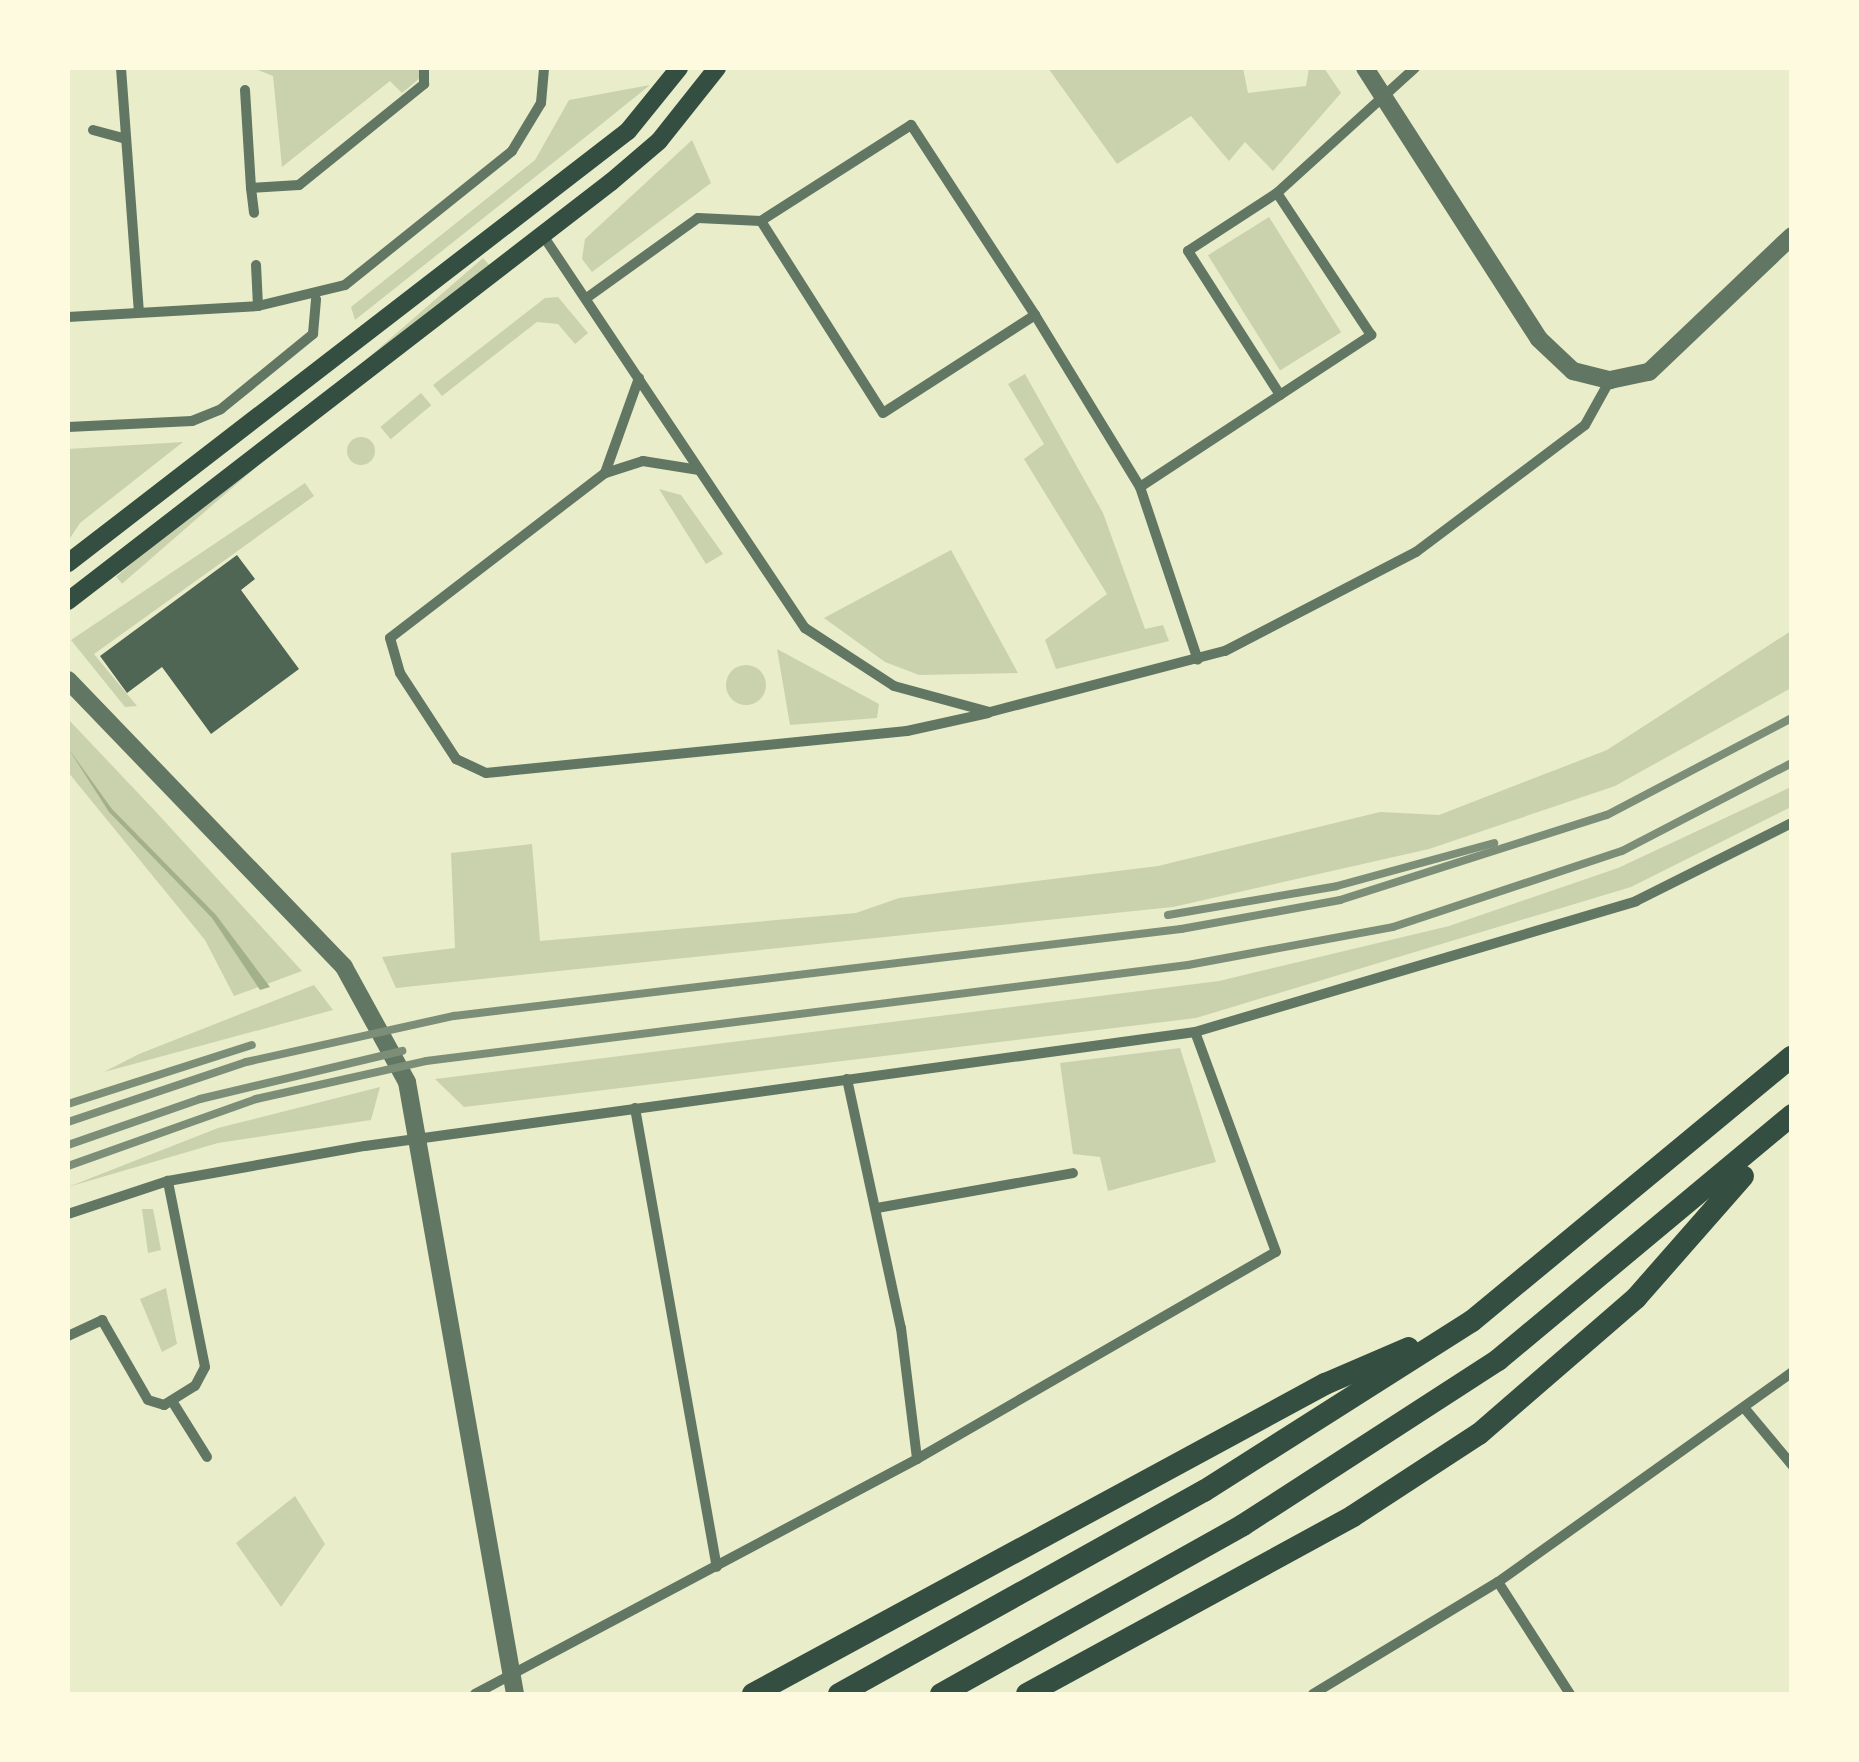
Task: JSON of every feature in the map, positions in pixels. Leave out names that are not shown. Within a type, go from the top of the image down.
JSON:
[{"type":"highway","points":[[840,1694],[1204,1491],[1472,1321],[1792,1056]]},
{"type":"highway","points":[[941,1694],[1243,1526],[1498,1360],[1792,1118]]},
{"type":"highway","points":[[1027,1694],[1353,1516],[1479,1434],[1636,1298],[1792,1118]]},
{"type":"highway","points":[[753,1694],[1325,1384],[1472,1321]]},
{"type":"main road","points":[[75,557],[628,131],[679,68]]},
{"type":"main road","points":[[68,601],[659,141],[717,68]]},
{"type":"street","points":[[121,68],[138,312]]},
{"type":"street","points":[[251,188],[299,184],[424,84],[424,68]]},
{"type":"street","points":[[68,317],[316,299],[430,222],[512,150],[541,104],[544,68]]},
{"type":"street","points":[[1365,68],[1553,359],[1610,380],[1649,372],[1792,236]]},
{"type":"street","points":[[1280,395],[1188,251],[1277,193],[1380,90],[1415,68]]},
{"type":"street","points":[[245,90],[254,212]]},
{"type":"street","points":[[588,297],[698,218],[761,222],[912,126],[1035,315],[1140,487],[1198,660]]},
{"type":"street","points":[[93,130],[126,138]]},
{"type":"street","points":[[1140,487],[1371,335],[1277,193]]},
{"type":"street","points":[[761,222],[883,413],[1035,315]]},
{"type":"street","points":[[541,234],[588,297],[777,590],[842,659],[894,686],[990,712]]},
{"type":"street","points":[[256,265],[258,306]]},
{"type":"street","points":[[68,427],[192,421],[221,409],[313,334],[316,299]]},
{"type":"street","points":[[605,473],[640,376]]},
{"type":"street","points":[[700,471],[643,461],[605,473],[390,638],[400,673],[456,759],[486,773],[906,730],[1198,660],[1416,552],[1585,425],[1610,380]]},
{"type":"street","points":[[68,680],[344,967],[406,1082],[420,1138],[513,1685]]},
{"type":"street","points":[[68,1214],[168,1181],[420,1138],[1196,1032],[1636,901],[1792,823]]},
{"type":"street","points":[[475,1694],[513,1685],[1276,1252],[1196,1032]]},
{"type":"street","points":[[846,1079],[877,1208],[917,1459]]},
{"type":"street","points":[[636,1108],[717,1567]]},
{"type":"street","points":[[877,1208],[1073,1173]]},
{"type":"street","points":[[68,1336],[102,1320],[132,1386],[148,1400],[172,1401],[205,1366],[168,1181]]},
{"type":"street","points":[[1313,1694],[1498,1582],[1746,1410],[1792,1372]]},
{"type":"street","points":[[172,1401],[207,1457]]},
{"type":"street","points":[[1746,1410],[1792,1465]]},
{"type":"street","points":[[1498,1582],[1570,1694]]},
{"type":"shaded area","points":[[253,68],[419,68],[420,78],[402,93],[390,81],[282,167],[273,76]]},
{"type":"shaded area","points":[[1048,68],[1243,68],[1248,93],[1306,86],[1309,68],[1324,68],[1341,93],[1273,171],[1245,142],[1229,161],[1191,116],[1117,164]]},
{"type":"shaded area","points":[[650,85],[355,320],[351,307],[535,160],[569,100]]},
{"type":"shaded area","points":[[692,140],[711,183],[592,272],[582,259],[585,239]]},
{"type":"shaded area","points":[[1269,217],[1341,332],[1280,370],[1208,255]]},
{"type":"shaded area","points":[[483,258],[489,265],[122,584],[116,577]]},
{"type":"shaded area","points":[[558,297],[588,333],[575,344],[558,324],[537,322],[442,396],[433,385],[545,298]]},
{"type":"shaded area","points":[[1025,374],[1103,513],[1145,629],[1163,625],[1169,641],[1056,669],[1045,640],[1107,594],[1024,459],[1044,444],[1008,384]]},
{"type":"shaded area","points":[[421,393],[431,405],[391,439],[380,427]]},
{"type":"shaded area","points":[[361,437],[371,441],[375,451],[371,461],[361,465],[351,461],[347,451],[351,441]]},
{"type":"shaded area","points":[[183,442],[80,523],[68,541],[68,449]]},
{"type":"shaded area","points":[[305,483],[314,496],[94,654],[137,706],[125,707],[71,640]]},
{"type":"shaded area","points":[[659,489],[681,495],[723,554],[706,564]]},
{"type":"shaded area","points":[[951,550],[1018,673],[919,675],[885,662],[824,618]]},
{"type":"shaded area","points":[[1791,631],[1791,688],[1615,786],[1429,849],[1173,907],[396,988],[382,957],[455,948],[451,853],[532,844],[540,941],[856,913],[899,898],[1158,866],[1380,812],[1439,815],[1607,750]]},
{"type":"shaded area","points":[[777,649],[879,704],[877,718],[790,725]]},
{"type":"shaded area","points":[[746,665],[760,671],[766,685],[760,699],[746,705],[732,699],[726,685],[732,671]]},
{"type":"shaded area","points":[[68,719],[302,971],[234,996],[205,940],[68,772]]},
{"type":"shaded area","points":[[68,748],[112,809],[216,915],[270,987],[260,990],[212,918],[109,812]]},
{"type":"shaded area","points":[[1791,787],[1791,807],[1631,887],[1196,1018],[464,1107],[435,1079],[1219,981],[1449,926],[1618,868]]},
{"type":"shaded area","points":[[314,985],[333,1010],[104,1072],[139,1054]]},
{"type":"shaded area","points":[[1180,1048],[1216,1162],[1108,1191],[1100,1157],[1073,1154],[1060,1063]]},
{"type":"shaded area","points":[[380,1087],[371,1120],[218,1143],[68,1187],[218,1128]]},
{"type":"shaded area","points":[[142,1209],[153,1209],[161,1250],[148,1253]]},
{"type":"shaded area","points":[[166,1288],[177,1344],[162,1352],[140,1299]]},
{"type":"shaded area","points":[[295,1496],[325,1544],[281,1607],[236,1543]]},
{"type":"building","points":[[237,555],[255,579],[241,590],[299,669],[211,734],[162,667],[127,693],[100,656]]},
{"type":"railway","points":[[68,1122],[246,1062],[454,1016],[1181,929],[1340,900],[1607,815],[1792,718]]},
{"type":"railway","points":[[68,1166],[256,1099],[426,1061],[1188,965],[1393,927],[1622,851],[1792,763]]},
{"type":"railway","points":[[1168,915],[1337,886],[1494,843]]},
{"type":"railway","points":[[68,1104],[252,1045]]},
{"type":"railway","points":[[68,1145],[200,1099],[402,1051]]}]
